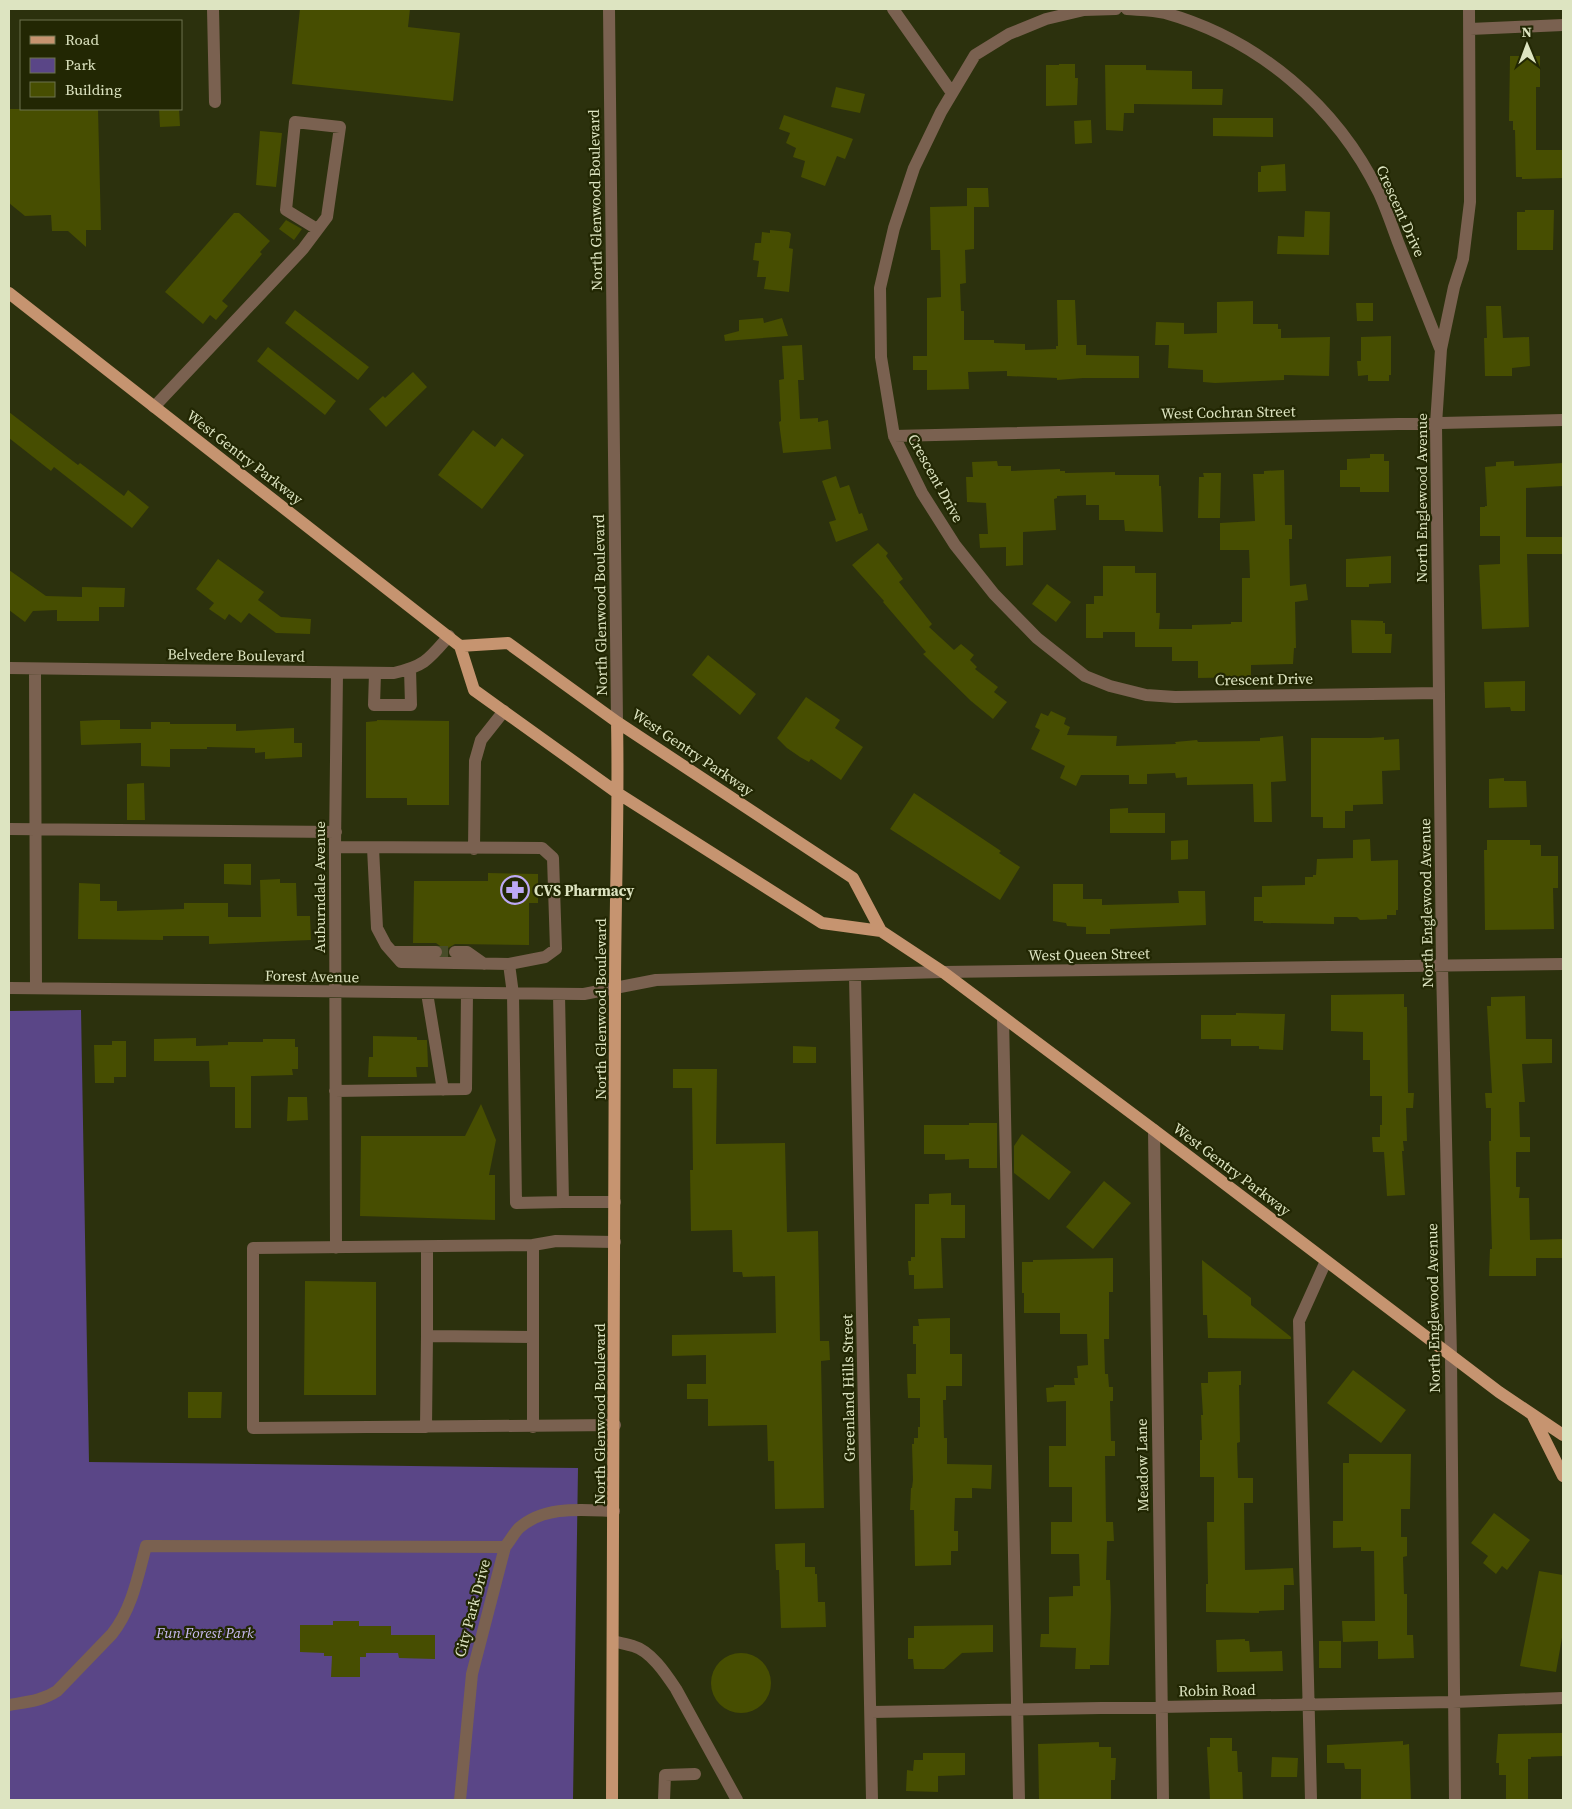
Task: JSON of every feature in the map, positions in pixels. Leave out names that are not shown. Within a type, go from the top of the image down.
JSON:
[{"type":"main road","name":"West Gentry Parkway","points":[[9,293],[449,636],[460,646],[474,690],[618,794],[822,923],[881,931],[943,972],[1451,1356],[1563,1435]]},
{"type":"main road","name":"West Gentry Parkway","points":[[460,646],[508,642],[617,722],[853,878],[881,931]]},
{"type":"main road","name":"North Glenwood Boulevard","points":[[612,1800],[617,722]]},
{"type":"main road","points":[[1532,1414],[1563,1476]]},
{"type":"street","points":[[213,9],[215,102]]},
{"type":"street","name":"North Glenwood Boulevard","points":[[609,9],[617,722]]},
{"type":"street","points":[[893,9],[952,93]]},
{"type":"street","name":"Crescent Drive","points":[[1116,9],[1084,10],[1046,19],[1009,34],[975,55],[941,112],[914,168],[894,228],[880,288],[881,357],[894,436],[922,493],[955,545],[994,594],[1037,638],[1085,676],[1110,686],[1146,695],[1175,697],[1440,693]]},
{"type":"street","name":"Crescent Drive","points":[[1127,9],[1163,13],[1214,30],[1255,53],[1293,81],[1327,114],[1356,152],[1379,193],[1441,349]]},
{"type":"street","name":"North Englewood Avenue","points":[[1455,1800],[1451,1356],[1442,966],[1436,424],[1441,349],[1452,295],[1463,259],[1470,202],[1469,9]]},
{"type":"street","points":[[1470,29],[1563,25]]},
{"type":"street","points":[[154,407],[303,249],[326,217],[340,127],[294,122],[286,210],[317,229]]},
{"type":"street","name":"West Cochran Street","points":[[894,436],[1563,420]]},
{"type":"street","name":"Belvedere Boulevard","points":[[9,668],[394,673],[417,667],[428,659],[449,636]]},
{"type":"street","points":[[35,669],[36,988]]},
{"type":"street","points":[[375,673],[374,705],[411,705],[410,669]]},
{"type":"street","name":"Auburndale Avenue","points":[[336,1248],[335,847],[337,673]]},
{"type":"street","points":[[474,849],[475,761],[481,740],[504,711]]},
{"type":"street","points":[[9,829],[336,832]]},
{"type":"street","points":[[335,847],[542,848],[553,858],[556,949],[545,957],[508,964],[401,962],[386,945],[377,928],[373,848]]},
{"type":"street","points":[[392,952],[436,952]]},
{"type":"street","points":[[455,952],[466,952],[474,955],[484,964]]},
{"type":"street","points":[[508,964],[513,994],[516,1203],[615,1202]]},
{"type":"street","name":"West Queen Street","points":[[615,988],[656,980],[855,976],[943,972],[1563,964]]},
{"type":"street","name":"Greenland Hills Street","points":[[855,976],[872,1800]]},
{"type":"street","name":"Forest Avenue","points":[[9,988],[584,994],[615,988]]},
{"type":"street","points":[[427,993],[443,1090]]},
{"type":"street","points":[[335,1091],[466,1089],[467,993]]},
{"type":"street","points":[[559,994],[563,1202]]},
{"type":"street","points":[[1003,1017],[1019,1800]]},
{"type":"street","name":"Meadow Lane","points":[[1154,1130],[1162,1800]]},
{"type":"street","points":[[615,1242],[556,1241],[533,1245],[253,1248],[252,1428],[615,1425]]},
{"type":"street","points":[[533,1245],[533,1427]]},
{"type":"street","points":[[426,1427],[427,1247]]},
{"type":"street","points":[[1311,1800],[1299,1321],[1326,1261]]},
{"type":"street","points":[[427,1336],[533,1337]]},
{"type":"street","name":"City Park Drive","points":[[460,1800],[472,1674],[505,1547],[518,1529],[542,1515],[570,1509],[614,1511]]},
{"type":"street","points":[[9,1705],[36,1701],[46,1698],[57,1691],[120,1625],[131,1600],[146,1546],[505,1547]]},
{"type":"street","points":[[613,1642],[635,1646],[648,1655],[666,1675],[676,1689],[737,1800]]},
{"type":"street","name":"Robin Road","points":[[871,1712],[1310,1705],[1563,1698]]},
{"type":"street","points":[[664,1800],[665,1775],[695,1774]]},
{"type":"green space","name":"Fun Forest Park","points":[[81,1010],[89,1462],[578,1468],[573,1800],[9,1800],[9,1011]]},
{"type":"building","points":[[300,9],[410,9],[408,27],[460,33],[453,101],[292,84]]},
{"type":"building","points":[[1510,56],[1540,56],[1540,87],[1536,87],[1536,150],[1563,150],[1563,178],[1522,179],[1522,177],[1516,177],[1515,130],[1513,130],[1513,121],[1509,121]]},
{"type":"building","points":[[1075,64],[1075,78],[1078,78],[1077,105],[1046,106],[1046,65]]},
{"type":"building","points":[[1105,65],[1146,65],[1146,70],[1192,71],[1192,89],[1223,89],[1222,105],[1134,104],[1134,113],[1124,113],[1123,131],[1106,130]]},
{"type":"building","points":[[836,87],[865,94],[860,113],[831,107]]},
{"type":"building","points":[[9,109],[98,110],[101,230],[86,230],[86,247],[68,231],[52,231],[51,215],[25,216],[9,203]]},
{"type":"building","points":[[159,110],[179,110],[180,126],[160,127]]},
{"type":"building","points":[[784,115],[853,139],[845,159],[837,156],[825,186],[801,177],[805,161],[793,157],[796,148],[786,143],[790,133],[779,129]]},
{"type":"building","points":[[1213,118],[1273,118],[1273,137],[1213,136]]},
{"type":"building","points":[[1091,120],[1092,143],[1075,144],[1074,121]]},
{"type":"building","points":[[260,131],[282,133],[276,187],[256,185]]},
{"type":"building","points":[[1285,164],[1286,191],[1258,192],[1258,172],[1261,172],[1261,166]]},
{"type":"building","points":[[967,188],[988,188],[989,207],[974,207],[974,249],[965,250],[966,283],[960,284],[961,311],[964,311],[964,340],[994,340],[994,343],[1025,344],[1025,350],[1056,349],[1056,346],[1058,346],[1057,300],[1075,300],[1077,345],[1086,345],[1086,355],[1139,356],[1139,378],[1057,380],[1057,378],[1007,376],[1007,371],[968,372],[969,389],[927,390],[927,370],[913,370],[913,356],[927,356],[927,298],[941,297],[940,250],[931,250],[930,207],[967,206]]},
{"type":"building","points":[[1525,210],[1554,210],[1553,250],[1517,250],[1517,212],[1525,212]]},
{"type":"building","points":[[1305,211],[1330,212],[1329,255],[1277,254],[1278,236],[1304,237]]},
{"type":"building","points":[[234,213],[239,213],[270,241],[260,252],[262,254],[222,301],[228,306],[216,320],[210,315],[203,324],[165,292]]},
{"type":"building","points":[[286,220],[302,229],[294,240],[279,229]]},
{"type":"building","points":[[770,230],[789,232],[791,234],[789,248],[793,249],[789,292],[764,289],[766,277],[757,277],[759,261],[753,260],[755,243],[761,243],[762,232],[770,233]]},
{"type":"building","points":[[1253,301],[1253,324],[1278,324],[1278,329],[1281,329],[1281,338],[1330,337],[1329,376],[1284,375],[1284,380],[1215,383],[1203,382],[1203,370],[1168,368],[1169,345],[1155,345],[1156,322],[1184,323],[1184,334],[1217,333],[1217,302]]},
{"type":"building","points":[[1356,303],[1373,303],[1373,321],[1357,321]]},
{"type":"building","points":[[1486,306],[1501,306],[1503,338],[1529,337],[1530,366],[1512,368],[1512,376],[1485,376],[1484,338],[1487,338]]},
{"type":"building","points":[[295,310],[369,367],[358,380],[285,323]]},
{"type":"building","points":[[763,318],[764,323],[782,318],[788,336],[725,341],[724,335],[739,331],[739,320]]},
{"type":"building","points":[[1391,336],[1391,375],[1389,375],[1389,381],[1368,381],[1368,375],[1358,376],[1357,361],[1361,361],[1361,337]]},
{"type":"building","points":[[802,345],[804,380],[798,380],[800,419],[818,418],[818,422],[828,420],[831,449],[783,453],[779,422],[781,421],[779,380],[784,379],[782,346]]},
{"type":"building","points":[[268,347],[336,401],[325,415],[257,361]]},
{"type":"building","points":[[413,372],[427,387],[386,427],[369,409],[383,396],[385,398]]},
{"type":"building","points":[[9,412],[78,465],[80,463],[124,496],[128,490],[149,507],[132,528],[54,467],[51,471],[9,438]]},
{"type":"building","points":[[473,430],[495,447],[502,438],[524,455],[482,509],[438,475]]},
{"type":"building","points":[[1370,454],[1384,454],[1384,461],[1389,461],[1389,492],[1360,492],[1360,487],[1340,487],[1340,470],[1347,470],[1347,459],[1370,458]]},
{"type":"building","points":[[997,461],[998,466],[1011,466],[1011,471],[1060,469],[1060,471],[1065,471],[1065,473],[1115,472],[1115,475],[1159,475],[1163,532],[1125,531],[1124,520],[1099,520],[1099,505],[1086,505],[1086,495],[1057,496],[1054,499],[1056,530],[1023,532],[1023,565],[1006,566],[1006,547],[980,548],[979,534],[988,534],[986,503],[967,502],[966,477],[973,477],[972,462]]},
{"type":"building","points":[[1514,461],[1514,466],[1563,463],[1563,486],[1526,488],[1526,537],[1563,537],[1563,554],[1527,554],[1529,627],[1482,629],[1479,565],[1500,564],[1500,536],[1480,536],[1480,507],[1487,506],[1485,467],[1496,466],[1496,462]]},
{"type":"building","points":[[1284,470],[1285,525],[1292,525],[1292,539],[1289,539],[1290,586],[1306,584],[1308,600],[1295,602],[1296,648],[1294,648],[1293,664],[1251,665],[1251,677],[1198,678],[1198,661],[1172,661],[1172,647],[1135,647],[1135,632],[1103,632],[1103,638],[1086,638],[1086,604],[1094,604],[1094,596],[1103,596],[1103,566],[1135,566],[1135,573],[1156,573],[1156,613],[1160,613],[1159,629],[1192,629],[1192,625],[1242,622],[1242,578],[1250,578],[1249,550],[1220,550],[1220,523],[1255,521],[1253,474],[1264,474],[1264,471]]},
{"type":"building","points":[[1203,473],[1221,473],[1220,518],[1198,518],[1199,477],[1204,477]]},
{"type":"building","points":[[836,476],[840,488],[849,485],[859,514],[862,513],[868,530],[836,542],[829,522],[836,520],[822,481]]},
{"type":"building","points":[[878,543],[888,553],[886,556],[903,579],[899,582],[932,624],[929,627],[954,650],[961,644],[974,655],[970,660],[977,667],[975,669],[998,687],[994,692],[1007,702],[993,719],[971,701],[923,654],[926,652],[852,565]]},
{"type":"building","points":[[1391,556],[1391,583],[1369,584],[1369,587],[1346,587],[1346,559]]},
{"type":"building","points":[[218,559],[264,592],[258,600],[281,617],[311,619],[310,634],[276,633],[249,613],[241,623],[229,614],[225,620],[209,609],[214,603],[196,589]]},
{"type":"building","points":[[9,570],[46,596],[82,597],[82,587],[125,588],[124,607],[99,607],[99,621],[57,621],[57,610],[33,611],[25,622],[9,610]]},
{"type":"building","points":[[1047,584],[1071,602],[1056,622],[1032,604]]},
{"type":"building","points":[[1351,620],[1383,621],[1385,623],[1385,634],[1392,634],[1391,653],[1352,653]]},
{"type":"building","points":[[708,655],[756,694],[740,715],[692,675]]},
{"type":"building","points":[[1525,681],[1525,711],[1511,711],[1510,707],[1485,708],[1484,682]]},
{"type":"building","points":[[806,697],[840,720],[835,728],[863,747],[841,780],[811,759],[809,762],[800,757],[777,738]]},
{"type":"building","points":[[1051,711],[1066,718],[1064,724],[1070,727],[1067,735],[1117,736],[1116,746],[1176,744],[1175,742],[1197,740],[1198,742],[1260,741],[1260,738],[1283,736],[1286,781],[1271,782],[1272,822],[1254,822],[1253,784],[1187,785],[1187,777],[1176,778],[1175,773],[1147,774],[1147,784],[1129,784],[1129,775],[1081,775],[1076,786],[1060,778],[1065,766],[1031,749],[1040,730],[1035,727],[1041,713],[1048,716]]},
{"type":"building","points":[[120,720],[120,729],[151,729],[151,722],[170,722],[170,724],[236,724],[236,731],[294,728],[294,743],[302,743],[302,757],[265,759],[265,752],[255,753],[255,748],[207,747],[207,749],[170,749],[170,767],[141,766],[141,743],[81,745],[80,721]]},
{"type":"building","points":[[377,720],[449,721],[449,805],[407,805],[407,798],[366,798],[366,722]]},
{"type":"building","points":[[1384,737],[1384,740],[1399,739],[1400,770],[1382,771],[1383,804],[1353,805],[1353,811],[1345,811],[1345,828],[1323,828],[1323,817],[1311,817],[1311,738]]},
{"type":"building","points":[[1504,778],[1504,781],[1526,781],[1527,807],[1489,808],[1489,779]]},
{"type":"building","points":[[144,783],[145,820],[127,820],[127,784]]},
{"type":"building","points":[[914,793],[1001,851],[999,853],[1020,867],[1000,900],[890,829]]},
{"type":"building","points":[[1128,808],[1128,813],[1165,813],[1165,833],[1110,833],[1110,809]]},
{"type":"building","points":[[1370,839],[1371,861],[1398,860],[1398,910],[1396,910],[1396,915],[1387,915],[1387,919],[1360,920],[1357,917],[1334,917],[1334,924],[1263,923],[1263,921],[1254,921],[1254,897],[1262,897],[1262,886],[1305,885],[1305,877],[1316,875],[1317,859],[1353,858],[1353,840]]},
{"type":"building","points":[[1188,840],[1188,859],[1171,860],[1171,841]]},
{"type":"building","points":[[1487,840],[1530,840],[1530,845],[1541,845],[1541,856],[1558,856],[1558,888],[1553,888],[1554,929],[1485,930],[1484,850],[1487,850]]},
{"type":"building","points":[[224,864],[251,864],[251,885],[224,884]]},
{"type":"building","points":[[488,873],[538,874],[538,903],[529,903],[529,945],[455,944],[448,948],[448,955],[443,955],[443,948],[436,943],[413,943],[414,881],[488,881]]},
{"type":"building","points":[[280,879],[280,883],[296,883],[297,916],[310,916],[311,940],[209,944],[209,936],[163,936],[163,940],[78,939],[79,883],[100,884],[100,901],[117,901],[117,911],[184,909],[184,903],[228,903],[228,917],[261,917],[260,880]]},
{"type":"building","points":[[1053,884],[1083,884],[1083,899],[1102,899],[1102,905],[1179,903],[1178,891],[1205,891],[1206,925],[1110,929],[1110,934],[1086,934],[1086,927],[1067,926],[1066,923],[1053,921]]},
{"type":"building","points":[[1404,994],[1404,1007],[1407,1007],[1408,1093],[1414,1093],[1413,1108],[1406,1108],[1407,1141],[1403,1141],[1404,1151],[1402,1151],[1405,1195],[1387,1196],[1384,1152],[1373,1152],[1372,1137],[1380,1137],[1382,1096],[1370,1096],[1370,1060],[1363,1060],[1363,1032],[1331,1031],[1331,995]]},
{"type":"building","points":[[1525,996],[1526,1039],[1552,1039],[1552,1063],[1522,1064],[1525,1102],[1519,1102],[1520,1137],[1530,1137],[1530,1152],[1516,1152],[1516,1187],[1520,1187],[1519,1198],[1529,1198],[1530,1240],[1563,1239],[1563,1258],[1536,1258],[1536,1276],[1489,1276],[1490,1249],[1492,1249],[1489,1141],[1491,1141],[1491,1108],[1486,1108],[1485,1093],[1492,1093],[1487,1006],[1491,1006],[1491,997]]},
{"type":"building","points":[[1236,1013],[1285,1014],[1283,1050],[1259,1049],[1259,1046],[1231,1046],[1231,1039],[1201,1039],[1201,1015],[1236,1015]]},
{"type":"building","points":[[373,1036],[417,1037],[417,1040],[427,1040],[428,1067],[416,1067],[417,1077],[368,1077],[369,1057],[373,1057]]},
{"type":"building","points":[[196,1038],[196,1046],[228,1045],[228,1042],[263,1042],[263,1039],[295,1039],[295,1047],[298,1047],[298,1069],[292,1069],[293,1075],[251,1076],[251,1128],[235,1128],[235,1087],[210,1087],[209,1061],[154,1061],[154,1039]]},
{"type":"building","points":[[112,1041],[126,1041],[126,1077],[114,1077],[114,1083],[95,1083],[94,1045],[112,1045]]},
{"type":"building","points":[[793,1046],[816,1047],[816,1063],[793,1063]]},
{"type":"building","points":[[673,1069],[717,1069],[716,1144],[785,1143],[787,1232],[818,1231],[820,1341],[829,1341],[830,1360],[821,1361],[824,1508],[775,1509],[774,1461],[768,1461],[767,1425],[708,1426],[708,1399],[687,1399],[687,1384],[706,1384],[706,1355],[672,1356],[672,1335],[776,1333],[775,1276],[743,1277],[742,1272],[733,1272],[732,1230],[691,1231],[690,1170],[693,1170],[692,1088],[673,1088]]},
{"type":"building","points":[[288,1097],[307,1097],[308,1120],[287,1121]]},
{"type":"building","points":[[481,1104],[496,1140],[489,1175],[495,1175],[495,1220],[360,1216],[361,1136],[465,1136]]},
{"type":"building","points":[[969,1123],[997,1123],[997,1168],[969,1168],[969,1159],[945,1160],[945,1154],[924,1154],[924,1125],[969,1125]]},
{"type":"building","points":[[1022,1134],[1071,1172],[1049,1200],[1014,1173],[1014,1146]]},
{"type":"building","points":[[1104,1181],[1131,1203],[1093,1249],[1066,1227]]},
{"type":"building","points":[[951,1193],[951,1205],[965,1205],[965,1238],[941,1238],[943,1288],[914,1289],[914,1275],[909,1275],[908,1261],[911,1261],[911,1257],[915,1257],[915,1204],[929,1204],[929,1194]]},
{"type":"building","points":[[1113,1258],[1113,1292],[1109,1292],[1109,1339],[1104,1339],[1105,1374],[1108,1374],[1109,1387],[1113,1387],[1113,1401],[1110,1401],[1111,1441],[1115,1441],[1115,1456],[1105,1456],[1106,1522],[1113,1522],[1114,1541],[1107,1541],[1106,1580],[1110,1580],[1111,1608],[1109,1665],[1090,1665],[1090,1669],[1075,1669],[1076,1648],[1040,1647],[1041,1634],[1049,1634],[1049,1597],[1073,1596],[1073,1586],[1080,1586],[1079,1554],[1051,1554],[1051,1522],[1072,1522],[1072,1487],[1049,1487],[1049,1446],[1066,1446],[1066,1401],[1047,1402],[1046,1388],[1054,1387],[1054,1385],[1075,1385],[1074,1378],[1078,1378],[1077,1366],[1088,1365],[1087,1334],[1060,1334],[1060,1313],[1024,1313],[1022,1262],[1033,1262],[1033,1260]]},
{"type":"building","points":[[1202,1260],[1251,1298],[1251,1305],[1291,1337],[1291,1339],[1208,1338],[1207,1315],[1203,1315]]},
{"type":"building","points":[[305,1281],[376,1282],[376,1395],[304,1395]]},
{"type":"building","points":[[950,1318],[950,1354],[962,1354],[962,1386],[946,1386],[946,1400],[943,1400],[944,1438],[947,1438],[947,1464],[992,1465],[991,1489],[972,1488],[972,1498],[955,1498],[954,1531],[958,1531],[958,1551],[951,1551],[951,1565],[915,1566],[914,1510],[910,1510],[913,1480],[912,1444],[914,1444],[914,1438],[918,1438],[918,1427],[920,1427],[920,1398],[908,1398],[907,1374],[916,1374],[916,1344],[913,1344],[913,1326],[919,1326],[918,1319]]},
{"type":"building","points":[[1353,1370],[1406,1410],[1381,1443],[1327,1403]]},
{"type":"building","points":[[1241,1371],[1241,1385],[1239,1385],[1240,1442],[1237,1443],[1238,1478],[1253,1478],[1253,1503],[1244,1503],[1245,1570],[1293,1568],[1294,1585],[1284,1585],[1284,1610],[1259,1611],[1259,1613],[1206,1612],[1206,1584],[1208,1584],[1207,1522],[1214,1522],[1214,1477],[1200,1477],[1201,1415],[1203,1415],[1201,1383],[1208,1383],[1208,1372]]},
{"type":"building","points":[[188,1392],[222,1392],[221,1418],[188,1418]]},
{"type":"building","points":[[1349,1454],[1411,1454],[1410,1509],[1401,1509],[1401,1537],[1407,1537],[1407,1556],[1403,1557],[1404,1594],[1407,1594],[1407,1635],[1413,1635],[1414,1658],[1378,1659],[1378,1641],[1343,1642],[1342,1621],[1375,1621],[1374,1551],[1361,1551],[1361,1547],[1333,1548],[1333,1521],[1343,1521],[1343,1463],[1349,1463]]},
{"type":"building","points":[[1494,1513],[1530,1540],[1507,1570],[1502,1566],[1496,1574],[1483,1563],[1488,1556],[1471,1543]]},
{"type":"building","points":[[805,1543],[805,1567],[815,1567],[818,1602],[825,1602],[826,1627],[781,1628],[779,1570],[776,1570],[775,1544]]},
{"type":"building","points":[[1539,1571],[1563,1575],[1563,1632],[1556,1672],[1520,1666]]},
{"type":"building","points":[[333,1621],[359,1621],[359,1626],[391,1626],[391,1635],[435,1635],[435,1659],[399,1658],[398,1653],[366,1653],[366,1657],[360,1657],[360,1677],[331,1677],[332,1656],[324,1656],[324,1653],[300,1652],[300,1625],[333,1625]]},
{"type":"building","points":[[993,1625],[993,1652],[962,1653],[944,1669],[914,1669],[913,1659],[908,1659],[908,1638],[914,1638],[914,1626]]},
{"type":"building","points":[[1245,1639],[1245,1641],[1249,1641],[1250,1652],[1282,1651],[1283,1671],[1217,1672],[1216,1640]]},
{"type":"building","points":[[1319,1641],[1341,1641],[1341,1668],[1319,1668]]},
{"type":"building","points":[[741,1653],[758,1658],[766,1666],[771,1683],[766,1700],[758,1708],[741,1713],[724,1708],[716,1700],[711,1683],[716,1666],[724,1658]]},
{"type":"building","points":[[1563,1733],[1563,1756],[1531,1757],[1531,1759],[1528,1759],[1528,1800],[1506,1800],[1506,1775],[1499,1775],[1499,1763],[1496,1763],[1498,1734]]},
{"type":"building","points":[[1210,1738],[1232,1738],[1232,1751],[1237,1751],[1238,1772],[1242,1772],[1243,1800],[1210,1800],[1207,1747],[1210,1747]]},
{"type":"building","points":[[1403,1741],[1403,1745],[1409,1744],[1411,1800],[1361,1800],[1361,1769],[1345,1769],[1344,1763],[1327,1763],[1327,1745]]},
{"type":"building","points":[[1099,1742],[1099,1747],[1111,1747],[1111,1758],[1116,1758],[1115,1780],[1111,1780],[1111,1800],[1039,1800],[1038,1744]]},
{"type":"building","points":[[923,1753],[965,1753],[965,1775],[938,1776],[938,1792],[906,1791],[907,1770],[913,1771],[914,1760],[923,1760]]},
{"type":"building","points":[[1272,1757],[1298,1758],[1297,1777],[1271,1777]]},
{"type":"tunnel","points":[[436,952],[455,952]]},
{"type":"place","name":"CVS Pharmacy","points":[[515,890]]}]
